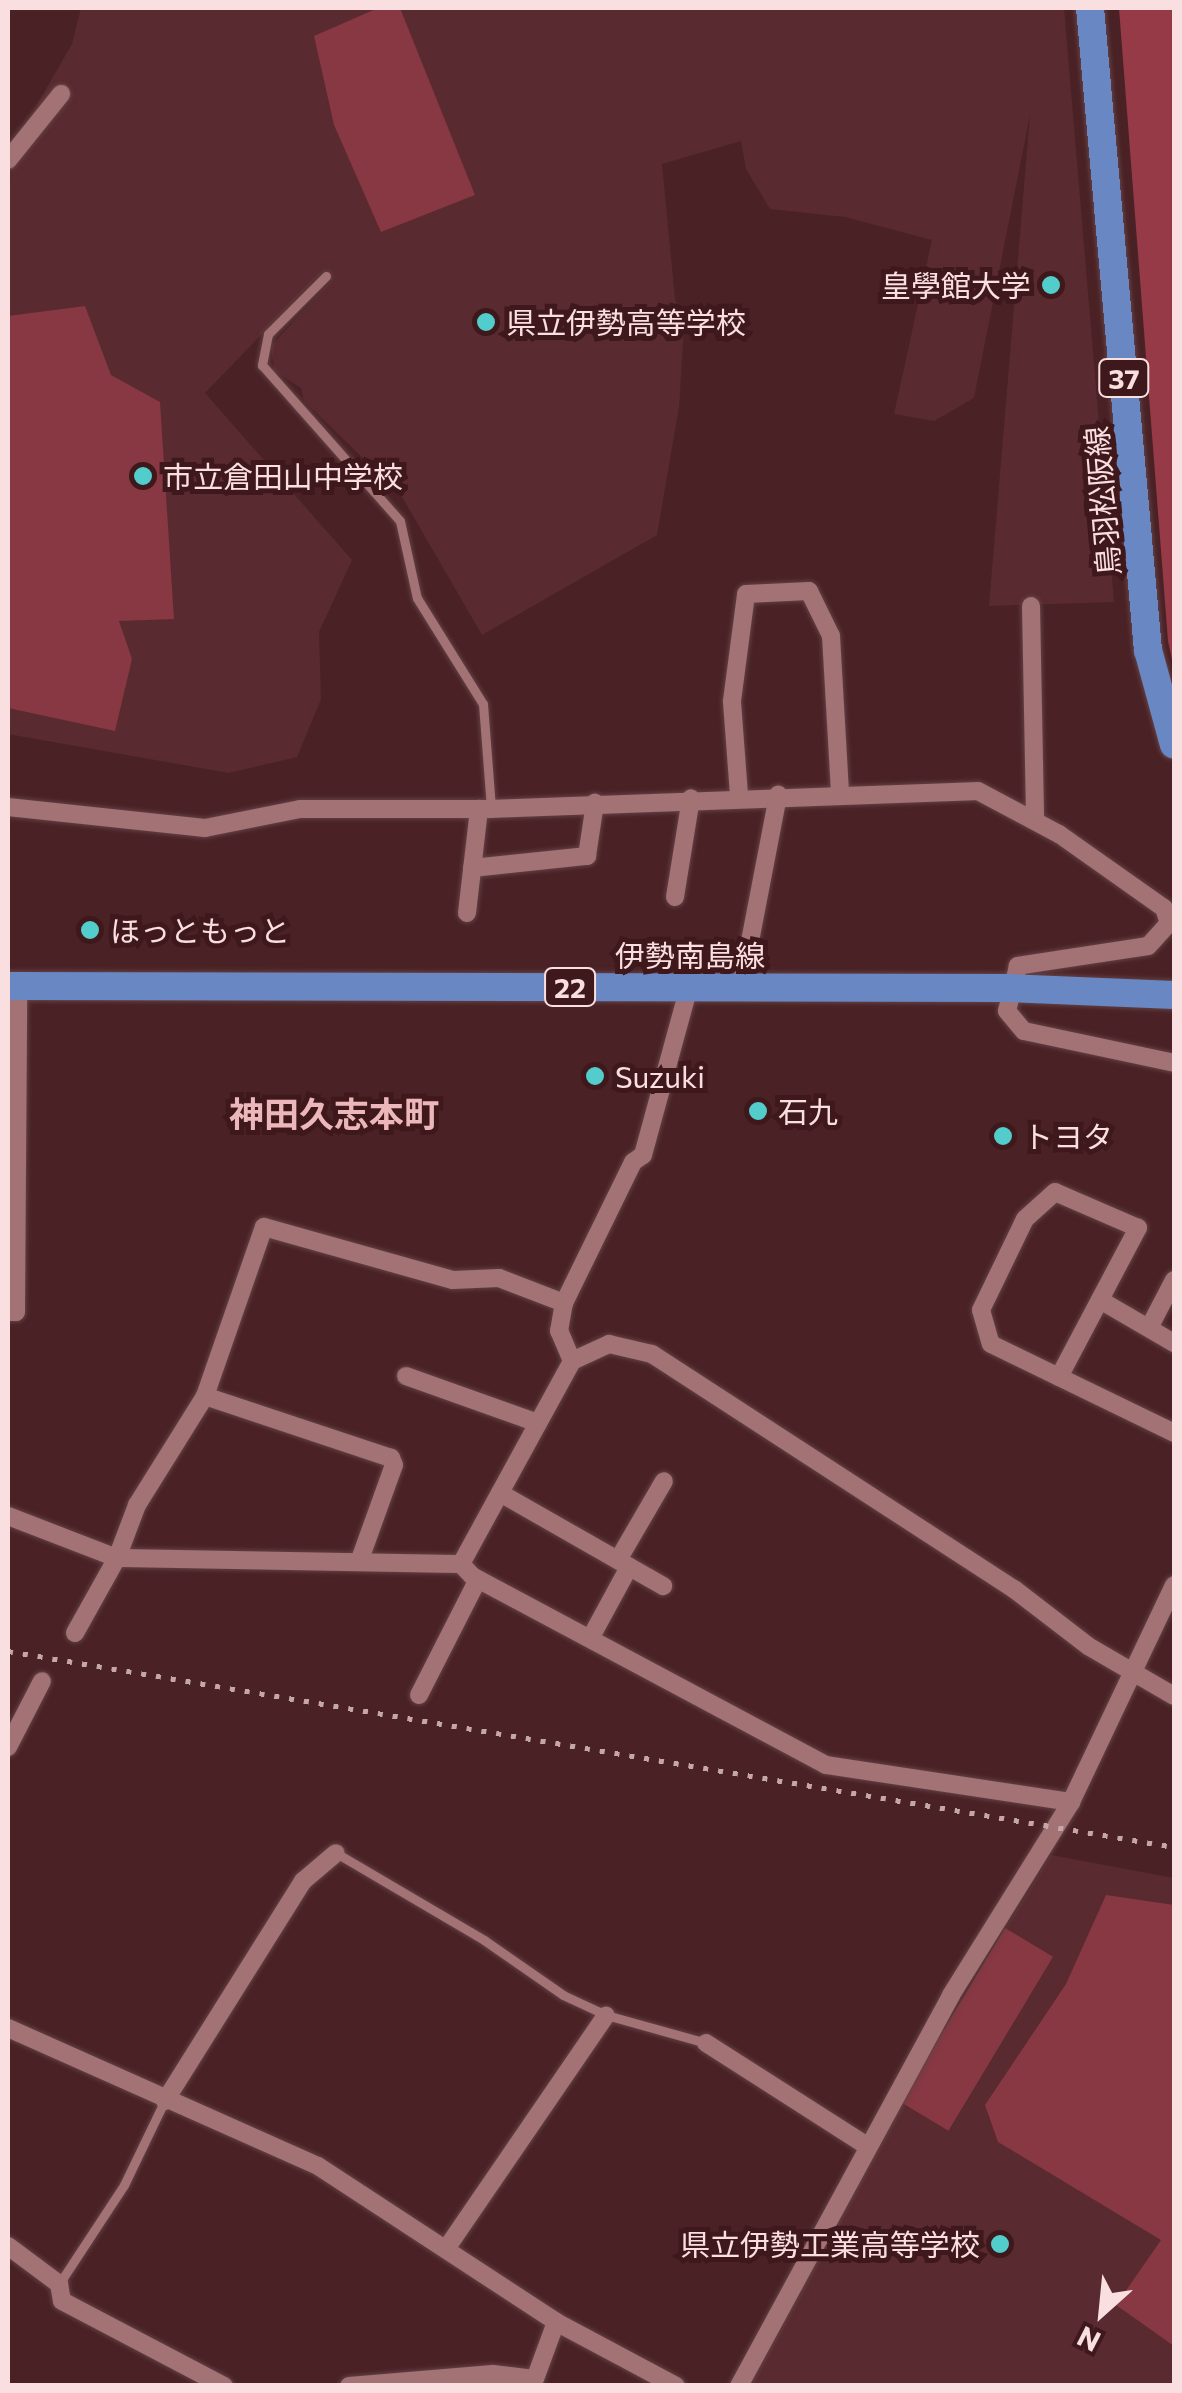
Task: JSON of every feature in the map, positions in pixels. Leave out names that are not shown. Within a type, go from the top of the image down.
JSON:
[{"type":"main road","name":"鳥羽松阪線","points":[[1090,8],[1148,650],[1174,746]]},
{"type":"main road","name":"伊勢南島線","points":[[13,986],[1009,988],[1132,992],[1174,984]]},
{"type":"main road","points":[[1132,992],[1174,998]]},
{"type":"street","points":[[8,160],[62,94]]},
{"type":"street","points":[[739,795],[732,702],[746,594],[809,590],[831,636],[840,794]]},
{"type":"street","points":[[1030,606],[1035,820]]},
{"type":"street","points":[[8,807],[205,828],[300,808],[485,809],[739,795],[978,791],[1035,820],[1164,908],[1169,923],[1160,940],[1148,946],[1018,966],[1009,988],[1008,1010],[1024,1032],[1174,1063]]},
{"type":"street","points":[[741,988],[778,795]]},
{"type":"street","points":[[675,897],[691,798]]},
{"type":"street","points":[[472,868],[587,856],[595,803]]},
{"type":"street","points":[[467,913],[485,809]]},
{"type":"street","points":[[8,1312],[16,1312],[13,986]]},
{"type":"street","points":[[572,1361],[559,1331],[564,1303],[633,1162],[643,1155],[689,987]]},
{"type":"street","points":[[1059,1377],[1138,1228],[1055,1192],[1026,1219],[982,1310],[991,1344],[1174,1433]]},
{"type":"street","points":[[75,1632],[117,1558],[136,1505],[205,1396],[264,1227],[453,1280],[499,1278],[564,1303]]},
{"type":"street","points":[[1149,1328],[1174,1280]]},
{"type":"street","points":[[1100,1300],[1174,1343]]},
{"type":"street","points":[[461,1564],[572,1361],[609,1344],[652,1354],[1014,1589],[1129,1672],[1174,1696]]},
{"type":"street","points":[[406,1376],[538,1423]]},
{"type":"street","points":[[205,1396],[391,1458],[394,1465],[360,1562]]},
{"type":"street","points":[[590,1637],[664,1481]]},
{"type":"street","points":[[500,1493],[663,1586]]},
{"type":"street","points":[[8,1516],[117,1558],[461,1564],[478,1579],[826,1765],[1070,1802]]},
{"type":"street","points":[[419,1695],[478,1579]]},
{"type":"street","points":[[739,2386],[867,2146],[1070,1802],[1174,1585]]},
{"type":"street","points":[[8,1746],[42,1681]]},
{"type":"street","points":[[164,2101],[304,1882],[336,1852]]},
{"type":"street","points":[[446,2249],[606,2015]]},
{"type":"street","points":[[8,2028],[164,2101],[318,2166],[556,2322],[676,2386]]},
{"type":"street","points":[[706,2042],[867,2146]]},
{"type":"street","points":[[8,2246],[59,2284],[62,2301],[224,2386]]},
{"type":"street","points":[[349,2386],[493,2374],[536,2379],[556,2322]]},
{"type":"lane","points":[[326,276],[268,334],[262,365],[400,522],[417,598],[484,704],[485,809]]},
{"type":"lane","points":[[336,1852],[484,1940],[563,1996],[606,2015],[706,2042]]},
{"type":"lane","points":[[59,2284],[124,2185],[164,2101]]},
{"type":"shaded area","points":[[81,8],[1064,8],[1114,602],[989,606],[1030,115],[974,398],[934,421],[894,414],[932,240],[845,217],[770,209],[746,169],[741,141],[662,164],[675,299],[684,326],[679,407],[657,535],[482,635],[401,495],[304,401],[301,388],[274,371],[271,346],[331,281],[321,273],[205,393],[352,560],[319,632],[321,699],[297,757],[229,773],[8,734],[8,170],[18,152],[16,141],[72,44]]},
{"type":"shaded area","points":[[378,8],[400,8],[475,195],[381,232],[334,125],[314,36]]},
{"type":"shaded area","points":[[1119,8],[1174,8],[1174,669],[1168,641]]},
{"type":"shaded area","points":[[85,306],[111,375],[160,402],[174,619],[119,621],[132,659],[115,731],[8,708],[8,316]]},
{"type":"shaded area","name":"県立伊勢工業高等学校","points":[[1051,1855],[1174,1878],[1174,2385],[749,2386],[943,2030]]},
{"type":"shaded area","points":[[1106,1895],[1174,1905],[1174,2346],[1116,2305],[1161,2240],[998,2142],[985,2105],[1066,1984]]},
{"type":"shaded area","points":[[1005,1928],[1053,1957],[948,2131],[900,2102]]},
{"type":"railway","points":[[8,1651],[1174,1847]]},
{"type":"place","name":"皇學館大学","points":[[1051,285]]},
{"type":"place","name":"県立伊勢高等学校","points":[[486,322]]},
{"type":"place","name":"市立倉田山中学校","points":[[143,476]]},
{"type":"place","name":"ほっともっと","points":[[90,930]]},
{"type":"place","name":"Suzuki","points":[[595,1076]]},
{"type":"place","name":"石九","points":[[758,1111]]},
{"type":"place","name":"トヨタ","points":[[1003,1136]]},
{"type":"place","name":"県立伊勢工業高等学校","points":[[1000,2244]]},
{"type":"district","name":"神田久志本町","points":[[334,1113]]}]
